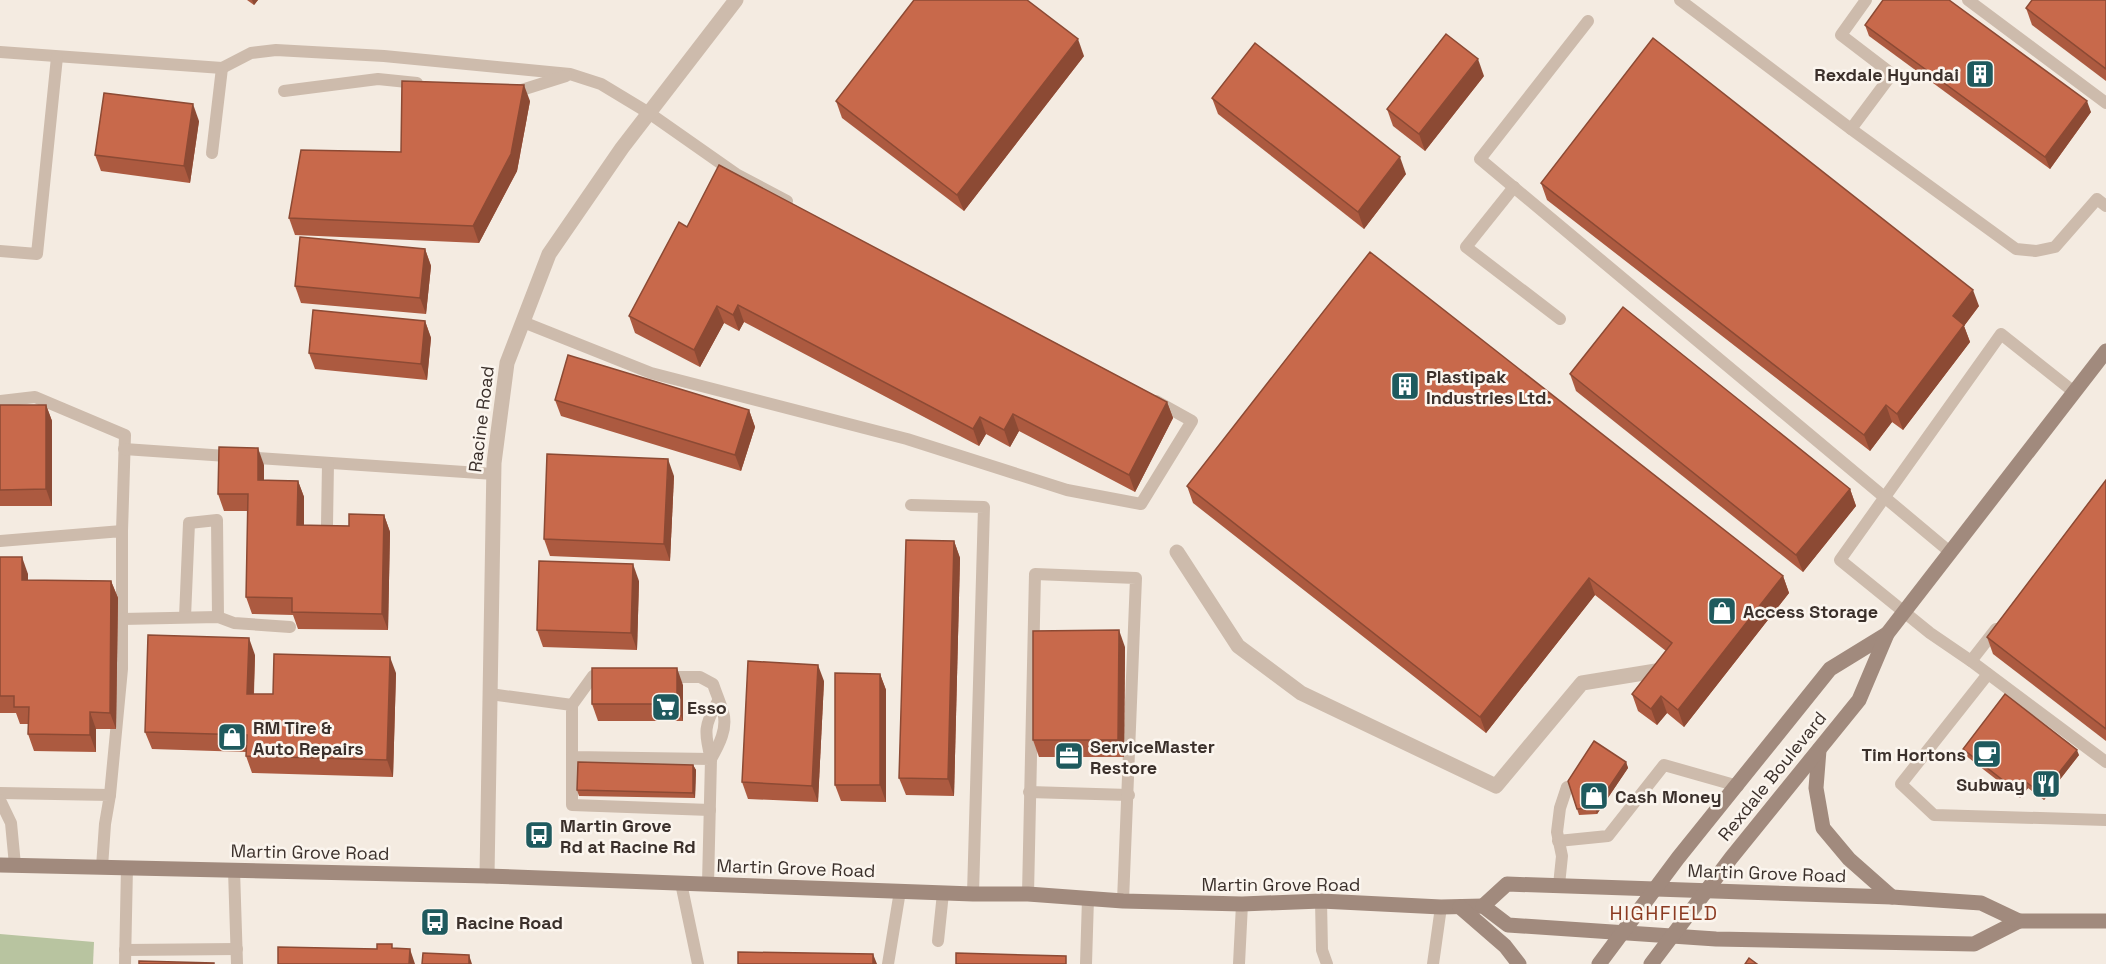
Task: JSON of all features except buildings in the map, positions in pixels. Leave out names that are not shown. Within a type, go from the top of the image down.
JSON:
[{"type":"main road","name":"Rexdale Boulevard","points":[[1651,964],[1705,891],[1859,700],[1887,634],[2106,351]]},
{"type":"main road","name":"Rexdale Boulevard","points":[[1599,964],[1654,889],[1830,669],[1887,634]]},
{"type":"main road","points":[[1819,749],[1816,788],[1823,828],[1849,859],[1892,897]]},
{"type":"main road","name":"Martin Grove Road","points":[[8,865],[487,876],[973,894],[1028,894],[1124,901],[1242,904],[1321,901],[1440,907],[1483,906],[1508,925],[1716,939],[1974,944],[2019,921]]},
{"type":"main road","name":"Martin Grove Road","points":[[1483,906],[1507,884],[1560,885],[1892,897],[1981,903],[2019,921],[2106,921]]},
{"type":"main road","points":[[1460,907],[1505,946],[1518,964]]},
{"type":"street","name":"Racine Road","points":[[487,876],[494,474],[507,363],[549,254],[622,148],[735,0]]},
{"type":"street","points":[[1177,552],[1238,646],[1301,693],[1496,786],[1582,683],[1656,671]]},
{"type":"lane","points":[[1680,0],[1851,129],[2016,249],[2036,252],[2055,247],[2097,198],[2106,206]]},
{"type":"lane","points":[[1851,129],[1892,74],[1841,35],[1866,0]]},
{"type":"lane","points":[[1968,0],[2106,103]]},
{"type":"lane","points":[[1588,21],[1480,159],[1950,552]]},
{"type":"lane","points":[[0,52],[222,68],[251,53],[276,50],[384,56],[570,74],[601,84],[649,112],[736,174],[800,208]]},
{"type":"lane","points":[[0,251],[37,254],[57,57]]},
{"type":"lane","points":[[212,153],[222,68]]},
{"type":"lane","points":[[504,92],[515,93],[570,74]]},
{"type":"lane","points":[[284,91],[378,80],[435,85]]},
{"type":"lane","points":[[1514,187],[1466,247],[1560,320]]},
{"type":"lane","points":[[523,322],[651,373],[907,439],[1067,490],[1141,504],[1192,421],[1141,393]]},
{"type":"lane","points":[[2074,392],[2001,334],[1840,560],[1930,633],[2106,762]]},
{"type":"lane","points":[[0,401],[35,397],[125,435],[122,669],[102,867]]},
{"type":"lane","points":[[124,449],[494,474]]},
{"type":"lane","points":[[327,525],[328,463]]},
{"type":"lane","points":[[910,505],[984,507],[973,894]]},
{"type":"lane","points":[[186,617],[189,522],[217,520],[218,617]]},
{"type":"lane","points":[[0,541],[122,531]]},
{"type":"lane","points":[[1028,894],[1035,574],[1136,578],[1124,901]]},
{"type":"lane","points":[[1971,661],[2007,616]]},
{"type":"lane","points":[[122,619],[218,617],[234,623],[290,627]]},
{"type":"lane","points":[[1988,674],[1901,784],[1934,815],[2106,820]]},
{"type":"lane","points":[[617,676],[593,676],[572,705],[572,805],[608,801],[666,803],[710,810]]},
{"type":"lane","points":[[652,676],[700,677],[713,684],[724,713],[722,741],[711,759],[708,884]]},
{"type":"lane","points":[[490,694],[572,705]]},
{"type":"lane","points":[[572,757],[609,763],[637,764],[666,764],[711,759]]},
{"type":"lane","points":[[1558,841],[1608,836],[1664,765],[1738,786]]},
{"type":"lane","points":[[1560,885],[1562,856],[1557,832],[1560,808],[1567,787]]},
{"type":"lane","points":[[1029,792],[1129,795]]},
{"type":"lane","points":[[0,793],[110,795]]},
{"type":"lane","points":[[0,800],[11,823],[8,865]]},
{"type":"lane","points":[[125,964],[127,867]]},
{"type":"lane","points":[[234,870],[237,964]]},
{"type":"lane","points":[[681,883],[698,964]]},
{"type":"lane","points":[[888,964],[900,891]]},
{"type":"lane","points":[[938,941],[943,893]]},
{"type":"lane","points":[[1086,964],[1088,898]]},
{"type":"lane","points":[[1321,901],[1322,950],[1327,964]]},
{"type":"lane","points":[[1239,964],[1242,904]]},
{"type":"lane","points":[[1433,964],[1440,907]]},
{"type":"lane","points":[[126,950],[237,949]]},
{"type":"green space","points":[[0,934],[94,942],[93,964],[0,964]]},
{"type":"place","name":"Rexdale Hyundai","points":[[1980,74]]},
{"type":"place","name":"Plastipak Industries Ltd.","points":[[1405,386]]},
{"type":"place","name":"Access Storage","points":[[1722,611]]},
{"type":"place","name":"Esso","points":[[666,707]]},
{"type":"place","name":"RM Tire & Auto Repairs","points":[[232,737]]},
{"type":"place","name":"Tim Hortons","points":[[1987,754]]},
{"type":"place","name":"ServiceMaster Restore","points":[[1069,756]]},
{"type":"place","name":"Subway","points":[[2046,784]]},
{"type":"place","name":"Cash Money","points":[[1594,796]]},
{"type":"place","name":"Martin Grove Rd at Racine Rd","points":[[539,835]]},
{"type":"place","name":"Racine Road","points":[[435,922]]},
{"type":"district","name":"HIGHFIELD","points":[[1664,913]]}]
